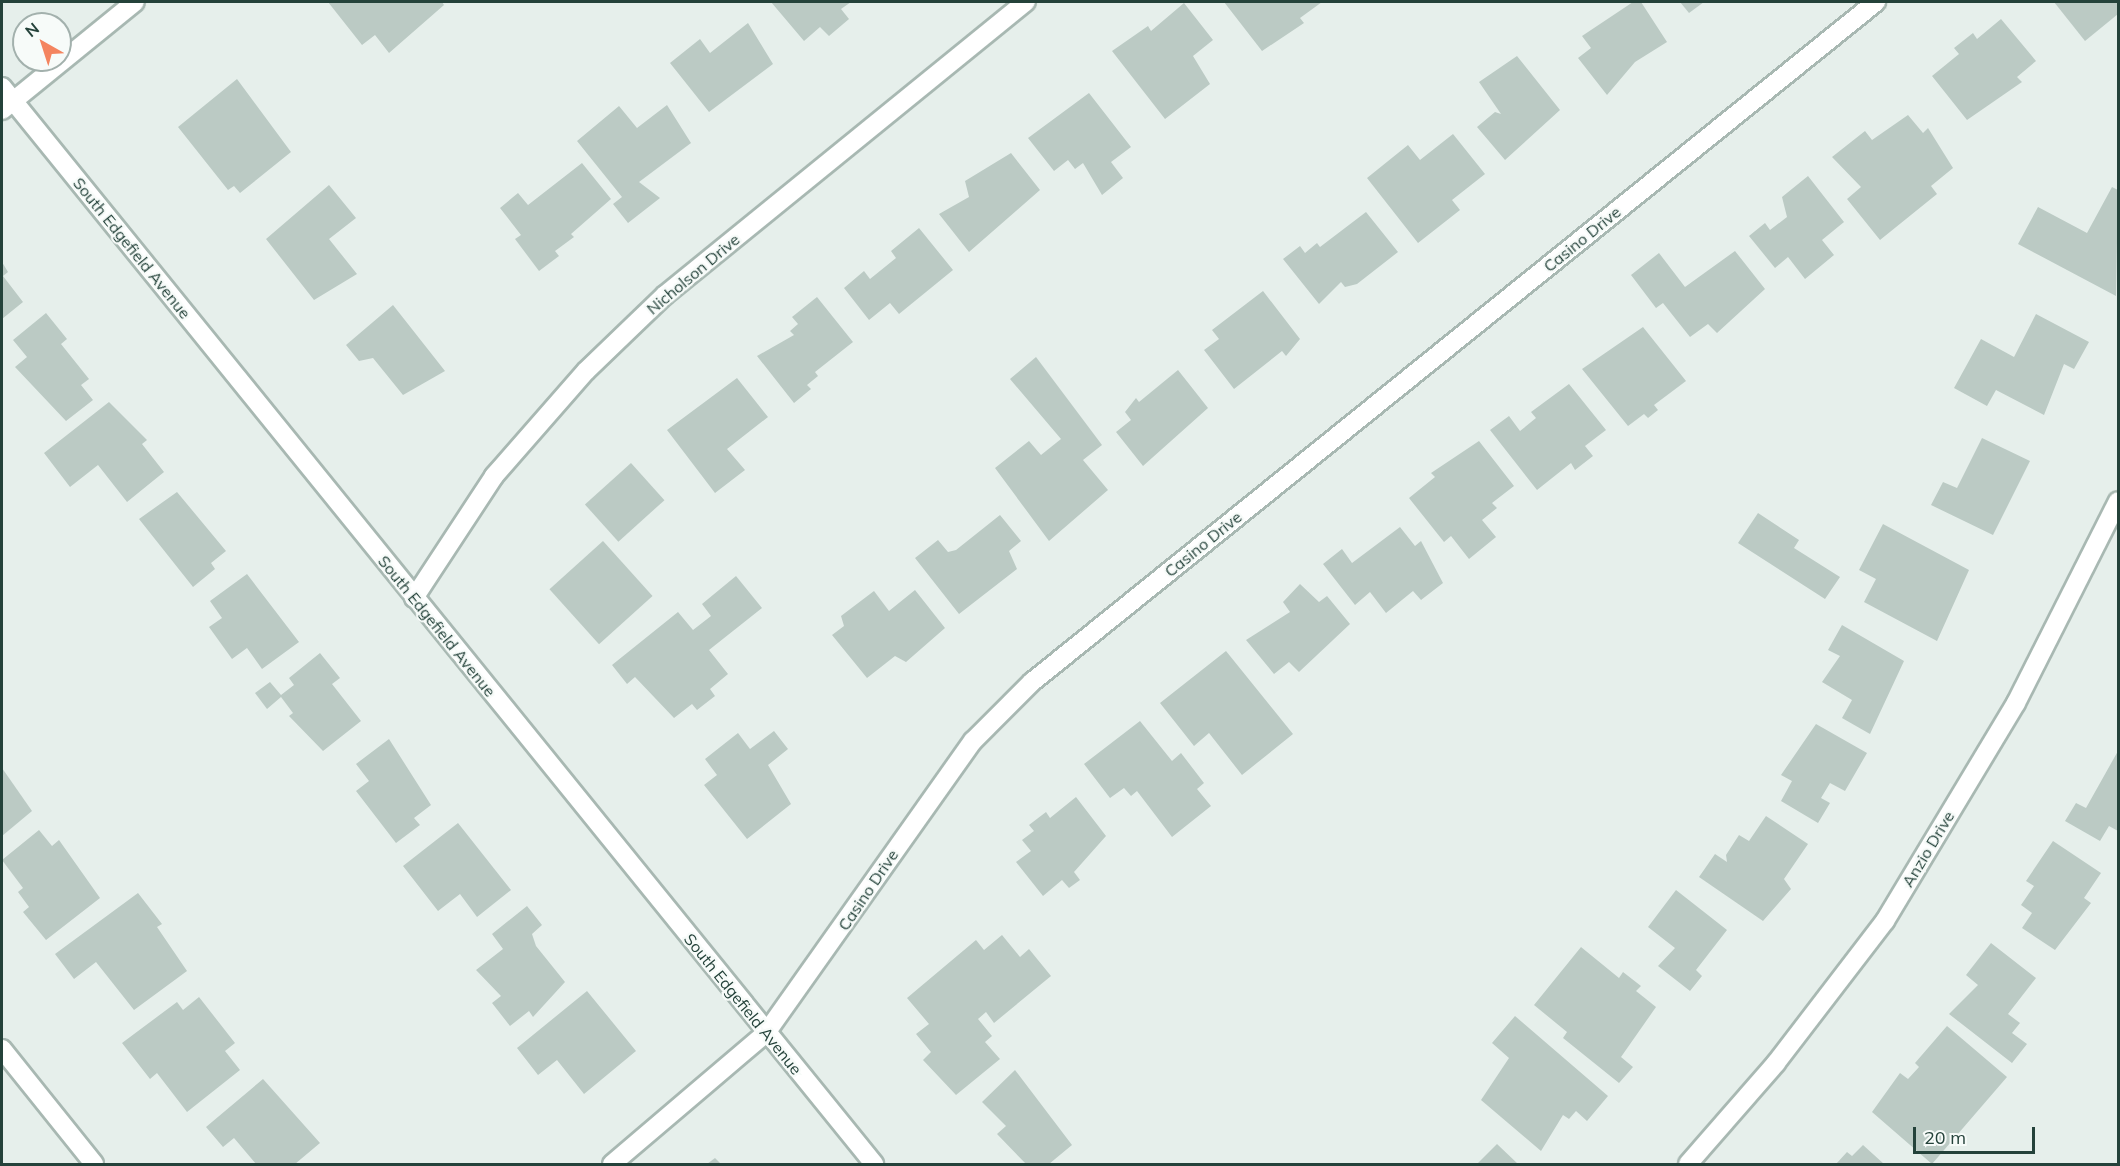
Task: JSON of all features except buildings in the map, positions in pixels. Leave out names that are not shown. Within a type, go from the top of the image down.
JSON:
[{"type":"street","points":[[5,100],[135,2]]},
{"type":"street","name":"Nicholson Drive","points":[[414,598],[494,476],[586,371],[665,296],[1026,2]]},
{"type":"street","name":"Casino Drive","points":[[612,1164],[766,1033],[973,741],[1032,682],[1876,2]]},
{"type":"street","name":"South Edgefield Avenue","points":[[5,100],[874,1164]]},
{"type":"street","name":"Anzio Drive","points":[[1688,1164],[1776,1063],[1885,921],[2016,703],[2118,501]]},
{"type":"street","points":[[2,1049],[94,1164]]}]
